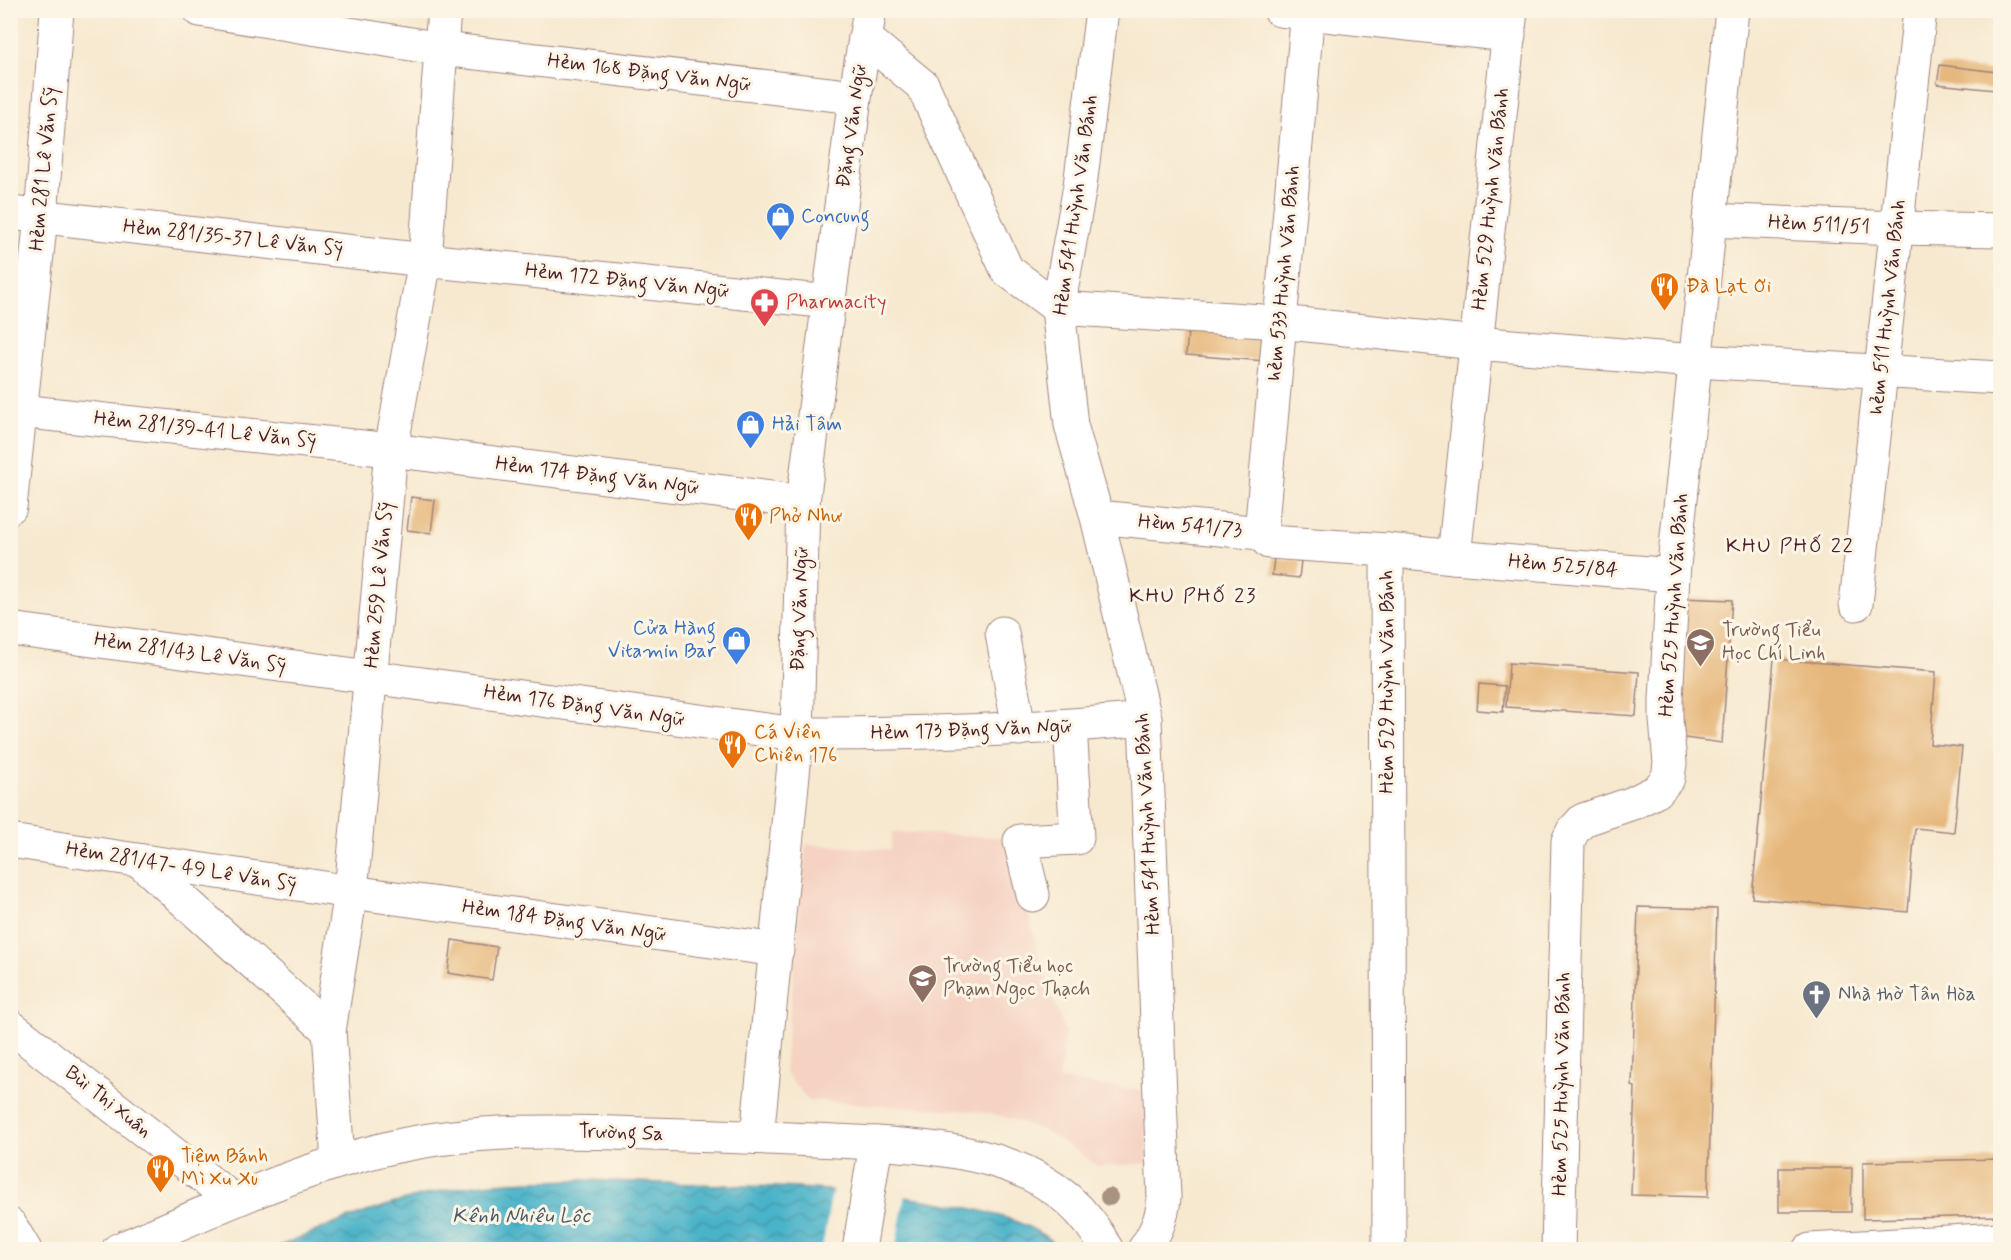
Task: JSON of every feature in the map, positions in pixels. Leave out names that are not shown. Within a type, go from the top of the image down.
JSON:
[{"type":"street","name":"Hẻm 281 Lê Văn Sỹ","points":[[10,507],[26,215],[57,10]]},
{"type":"street","name":"Hẻm 168 Đặng Văn Ngữ","points":[[200,10],[442,49],[855,97]]},
{"type":"street","name":"Hẻm 259 Lê Văn Sỹ","points":[[338,1161],[329,1031],[351,892],[391,450],[425,260],[444,10]]},
{"type":"street","name":"Hẻm 541 Huỳnh Văn Bánh","points":[[1102,10],[1080,186],[1058,308],[1071,425],[1145,719],[1164,1198],[1162,1215],[1156,1232],[1144,1250]]},
{"type":"street","name":"Hẻm 525 Huỳnh Văn Bánh","points":[[1558,1250],[1568,841],[1583,820],[1641,799],[1657,791],[1668,778],[1670,763],[1666,729],[1666,699],[1673,575],[1732,10]]},
{"type":"street","name":"hẻm 511 Huỳnh Văn Bánh","points":[[1856,604],[1920,10]]},
{"type":"street","points":[[1298,11],[1510,23]]},
{"type":"street","name":"hẻm 533 Huỳnh Văn Bánh","points":[[1261,532],[1280,322],[1298,11]]},
{"type":"street","name":"Hẻm 529 Huỳnh Văn Bánh","points":[[1389,1250],[1387,550],[1454,557],[1510,23]]},
{"type":"street","points":[[867,24],[923,86],[1007,270],[1058,308],[1280,322],[1476,343],[1695,361],[2001,378]]},
{"type":"street","name":"Đặng Văn Ngữ","points":[[757,1137],[797,734],[803,502],[855,97],[867,24]]},
{"type":"street","name":"Hẻm 281/35-37 Lê Văn Sỹ","points":[[26,215],[425,260]]},
{"type":"street","name":"Hẻm 511/51","points":[[1709,220],[2001,230]]},
{"type":"street","name":"Hẻm 172 Đặng Văn Ngữ","points":[[425,260],[830,302]]},
{"type":"street","name":"Hẻm 281/39-41 Lê Văn Sỹ","points":[[15,410],[391,450]]},
{"type":"street","name":"Hẻm 174 Đặng Văn Ngữ","points":[[391,450],[803,502]]},
{"type":"street","name":"Hèm 541/73","points":[[1096,517],[1261,532],[1269,542],[1387,550]]},
{"type":"street","name":"Hẻm 525/84","points":[[1454,557],[1673,575]]},
{"type":"street","name":"Hẻm 281/43 Lê Văn Sỹ","points":[[10,629],[370,678]]},
{"type":"street","points":[[1002,633],[1019,729]]},
{"type":"street","name":"Hẻm 176 Đặng Văn Ngữ","points":[[370,678],[797,734]]},
{"type":"street","name":"Hẻm 173 Đặng Văn Ngữ","points":[[797,734],[887,734],[1019,729],[1145,719]]},
{"type":"street","points":[[1033,895],[1020,841],[1077,838],[1070,726]]},
{"type":"street","name":"Hẻm 281/47- 49 Lê Văn Sỹ","points":[[10,841],[351,892]]},
{"type":"street","points":[[140,861],[329,1031]]},
{"type":"street","name":"Hẻm 184 Đặng Văn Ngữ","points":[[351,892],[777,950]]},
{"type":"street","name":"Bùi Thị Xuân","points":[[10,1026],[233,1200]]},
{"type":"street","name":"Trường Sa","points":[[137,1246],[233,1200],[338,1161],[453,1136],[524,1131],[757,1137],[876,1143],[971,1153],[1017,1167],[1052,1186],[1066,1197],[1093,1227],[1107,1250]]},
{"type":"street","points":[[859,1250],[876,1143]]},
{"type":"street","points":[[10,1225],[25,1250]]},
{"type":"street","points":[[1810,1250],[2001,1239]]},
{"type":"shaded area","name":"Trường Tiểu học Phạm Ngọc Thạch","points":[[892,832],[1013,838],[1038,955],[1065,1032],[1059,1080],[1144,1091],[1148,1163],[1098,1167],[1082,1154],[1043,1130],[998,1115],[971,1111],[808,1100],[784,1071],[806,844],[891,850]]},
{"type":"water","name":"Kênh Nhiêu Lộc","points":[[587,1180],[800,1188],[952,1204],[998,1215],[1035,1230],[1059,1249],[271,1250],[366,1212],[438,1192],[494,1183]]},
{"type":"pier","points":[[833,1186],[905,1194],[895,1250],[822,1249]]},
{"type":"building","points":[[1940,65],[1997,72],[1995,90],[1937,84]]},
{"type":"building","points":[[1189,320],[1268,326],[1265,361],[1186,355]]},
{"type":"building","points":[[411,497],[435,500],[431,533],[407,530]]},
{"type":"building","points":[[1274,558],[1301,561],[1299,578],[1272,575]]},
{"type":"building","name":"Trường Tiểu Học Chí Linh","points":[[1680,598],[1732,600],[1722,743],[1670,736]]},
{"type":"building","points":[[1774,659],[1936,672],[1930,744],[1962,747],[1954,832],[1915,828],[1908,912],[1752,898]]},
{"type":"building","points":[[1509,663],[1639,672],[1636,716],[1506,707]]},
{"type":"building","points":[[1479,684],[1505,686],[1503,712],[1477,710]]},
{"type":"building","points":[[1638,907],[1717,909],[1708,1197],[1631,1195]]},
{"type":"building","points":[[452,940],[497,947],[492,980],[448,973]]},
{"type":"building","points":[[2000,1159],[2000,1216],[1863,1219],[1863,1162]]},
{"type":"building","points":[[1779,1168],[1852,1168],[1851,1212],[1779,1212]]},
{"type":"place","name":"Concung","points":[[780,242]]},
{"type":"place","name":"Đà Lạt Ơi","points":[[1665,312]]},
{"type":"place","name":"Pharmacity","points":[[765,328]]},
{"type":"place","name":"Hải Tâm","points":[[751,450]]},
{"type":"place","name":"Phở Như","points":[[748,542]]},
{"type":"place","name":"Cửa Hàng Vitamin Bar","points":[[737,666]]},
{"type":"place","name":"Trường Tiểu Học Chí Linh","points":[[1701,668]]},
{"type":"place","name":"Cá Viên Chiên 176","points":[[733,770]]},
{"type":"place","name":"Trường Tiểu học Phạm Ngọc Thạch","points":[[922,1004]]},
{"type":"place","name":"Nhà thờ Tân Hòa","points":[[1817,1020]]},
{"type":"place","name":"Tiệm Bánh Mì Xu Xu","points":[[160,1194]]},
{"type":"district","name":"KHU PHỐ 22","points":[[1790,546]]},
{"type":"district","name":"KHU PHỐ 23","points":[[1193,596]]}]
